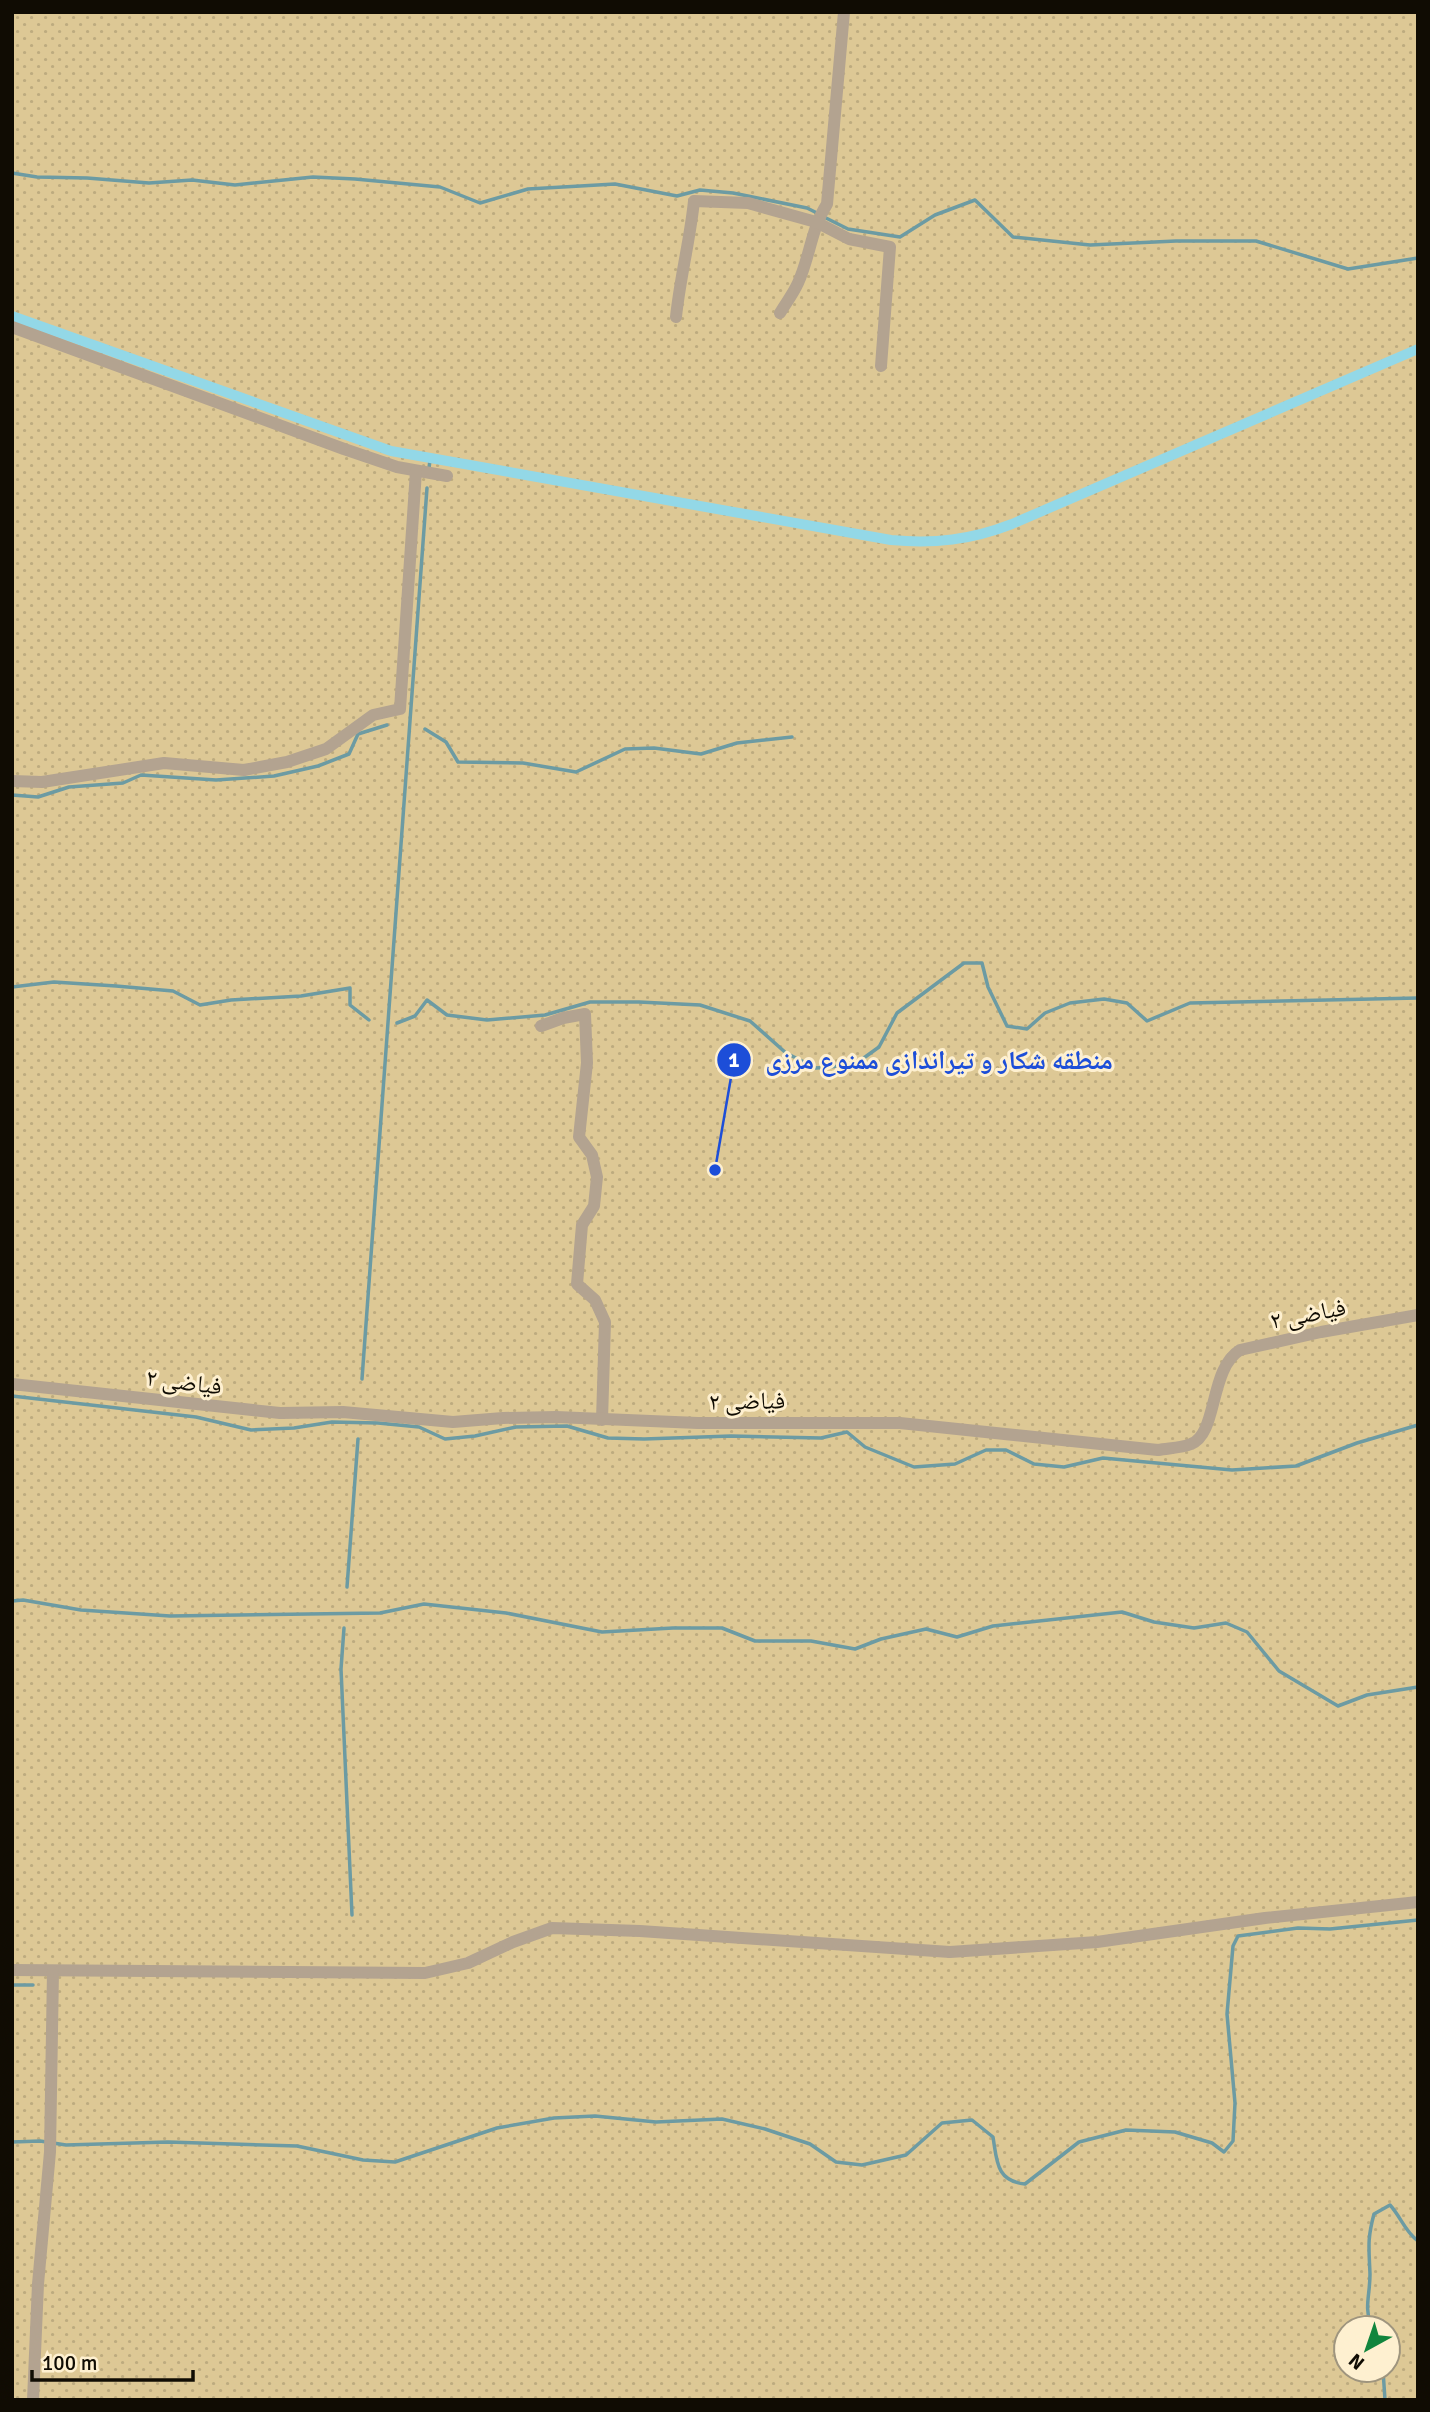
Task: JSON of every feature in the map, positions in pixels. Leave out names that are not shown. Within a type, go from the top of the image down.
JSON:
[{"type":"street","points":[[780,313],[797,284],[819,217],[827,204],[844,12]]},
{"type":"street","points":[[676,317],[694,201],[748,204],[819,217],[849,239],[890,247],[881,366]]},
{"type":"street","points":[[12,327],[344,449],[397,467],[447,477]]},
{"type":"street","points":[[12,780],[42,782],[164,762],[244,770],[287,762],[326,749],[373,715],[400,709],[416,471]]},
{"type":"street","points":[[541,1026],[585,1014],[587,1063],[579,1137],[592,1155],[597,1177],[594,1206],[582,1226],[577,1284],[595,1300],[605,1322],[602,1420]]},
{"type":"street","name":"فیاضی ۲","points":[[12,1384],[280,1413],[343,1412],[453,1422],[503,1418],[698,1423],[900,1423],[1158,1450],[1194,1444],[1207,1427],[1213,1399],[1226,1363],[1231,1355],[1240,1350],[1418,1315]]},
{"type":"street","points":[[12,1970],[425,1973],[468,1963],[552,1928],[640,1931],[950,1952],[1097,1942],[1265,1918],[1418,1902]]},
{"type":"street","points":[[33,2400],[38,2284],[50,2141],[53,1971]]},
{"type":"shaded area","points":[[12,12],[1418,12],[1418,2400],[12,2400]]},
{"type":"waterway","points":[[12,173],[37,177],[149,183],[192,180],[235,185],[313,177],[355,179],[440,187],[480,203],[528,189],[615,184],[677,196],[700,190],[733,193],[807,208],[817,213]]},
{"type":"waterway","points":[[824,217],[848,229],[900,237],[935,215],[975,200],[1013,237],[1090,245],[1256,241],[1348,269],[1418,258]]},
{"type":"waterway","points":[[12,316],[391,451],[907,541],[967,537],[1012,524],[1418,349]]},
{"type":"waterway","points":[[429,468],[430,460]]},
{"type":"waterway","points":[[362,1379],[427,488]]},
{"type":"waterway","points":[[12,795],[38,797],[69,787],[123,783],[141,775],[216,780],[274,776],[318,766],[349,754],[358,734],[387,725]]},
{"type":"waterway","points":[[425,729],[446,742],[458,762],[523,763],[576,772],[625,749],[654,748],[701,754],[737,743],[792,737]]},
{"type":"waterway","points":[[397,1023],[415,1016],[427,1000],[447,1015],[487,1020],[545,1015],[590,1002],[700,1005],[750,1021],[786,1053],[816,1068],[854,1065],[879,1047],[897,1013],[964,963],[982,963],[988,987],[1007,1026],[1027,1029],[1045,1013],[1070,1003],[1104,999],[1127,1003],[1147,1021],[1190,1003],[1418,998]]},
{"type":"waterway","points":[[12,987],[54,982],[173,991],[200,1005],[231,1000],[301,996],[350,988],[350,1005],[369,1020]]},
{"type":"waterway","points":[[12,1396],[196,1417],[251,1430],[294,1428],[332,1422],[378,1423],[419,1427],[445,1439],[516,1427],[567,1426],[608,1438],[644,1439],[731,1436],[821,1438],[847,1432],[865,1447],[914,1467],[955,1464],[986,1450],[1006,1450],[1034,1464],[1064,1467],[1103,1458],[1232,1470],[1296,1466],[1357,1443],[1418,1425]]},
{"type":"waterway","points":[[347,1587],[358,1439]]},
{"type":"waterway","points":[[12,1601],[23,1600],[81,1610],[170,1616],[380,1613],[424,1604],[506,1613],[602,1632],[722,1628],[755,1641],[811,1641],[855,1649],[881,1639],[926,1629],[957,1637],[993,1626],[1122,1612],[1154,1622],[1194,1628],[1226,1623],[1247,1632],[1279,1671],[1338,1706],[1367,1695],[1418,1687]]},
{"type":"waterway","points":[[344,1628],[341,1669],[352,1915]]},
{"type":"waterway","points":[[12,2142],[40,2141],[66,2145],[168,2142],[297,2146],[363,2160],[395,2162],[497,2128],[554,2118],[595,2116],[656,2122],[722,2119],[765,2129],[810,2144],[836,2162],[862,2165],[906,2155],[942,2123],[972,2120],[993,2137],[997,2162],[1003,2174],[1008,2179],[1025,2184],[1079,2142],[1126,2130],[1175,2132],[1212,2143],[1224,2152],[1233,2141],[1235,2103],[1227,2014],[1233,1946],[1238,1936],[1298,1928],[1330,1929],[1418,1920]]},
{"type":"waterway","points":[[12,1985],[33,1985]]},
{"type":"waterway","points":[[1369,2314],[1369,2244],[1374,2214],[1390,2205],[1418,2241]]},
{"type":"waterway","points":[[1384,2384],[1385,2400]]},
{"type":"place","name":"منطقه شکار و تیراندازی ممنوع مرزی","points":[[715,1170]]}]
